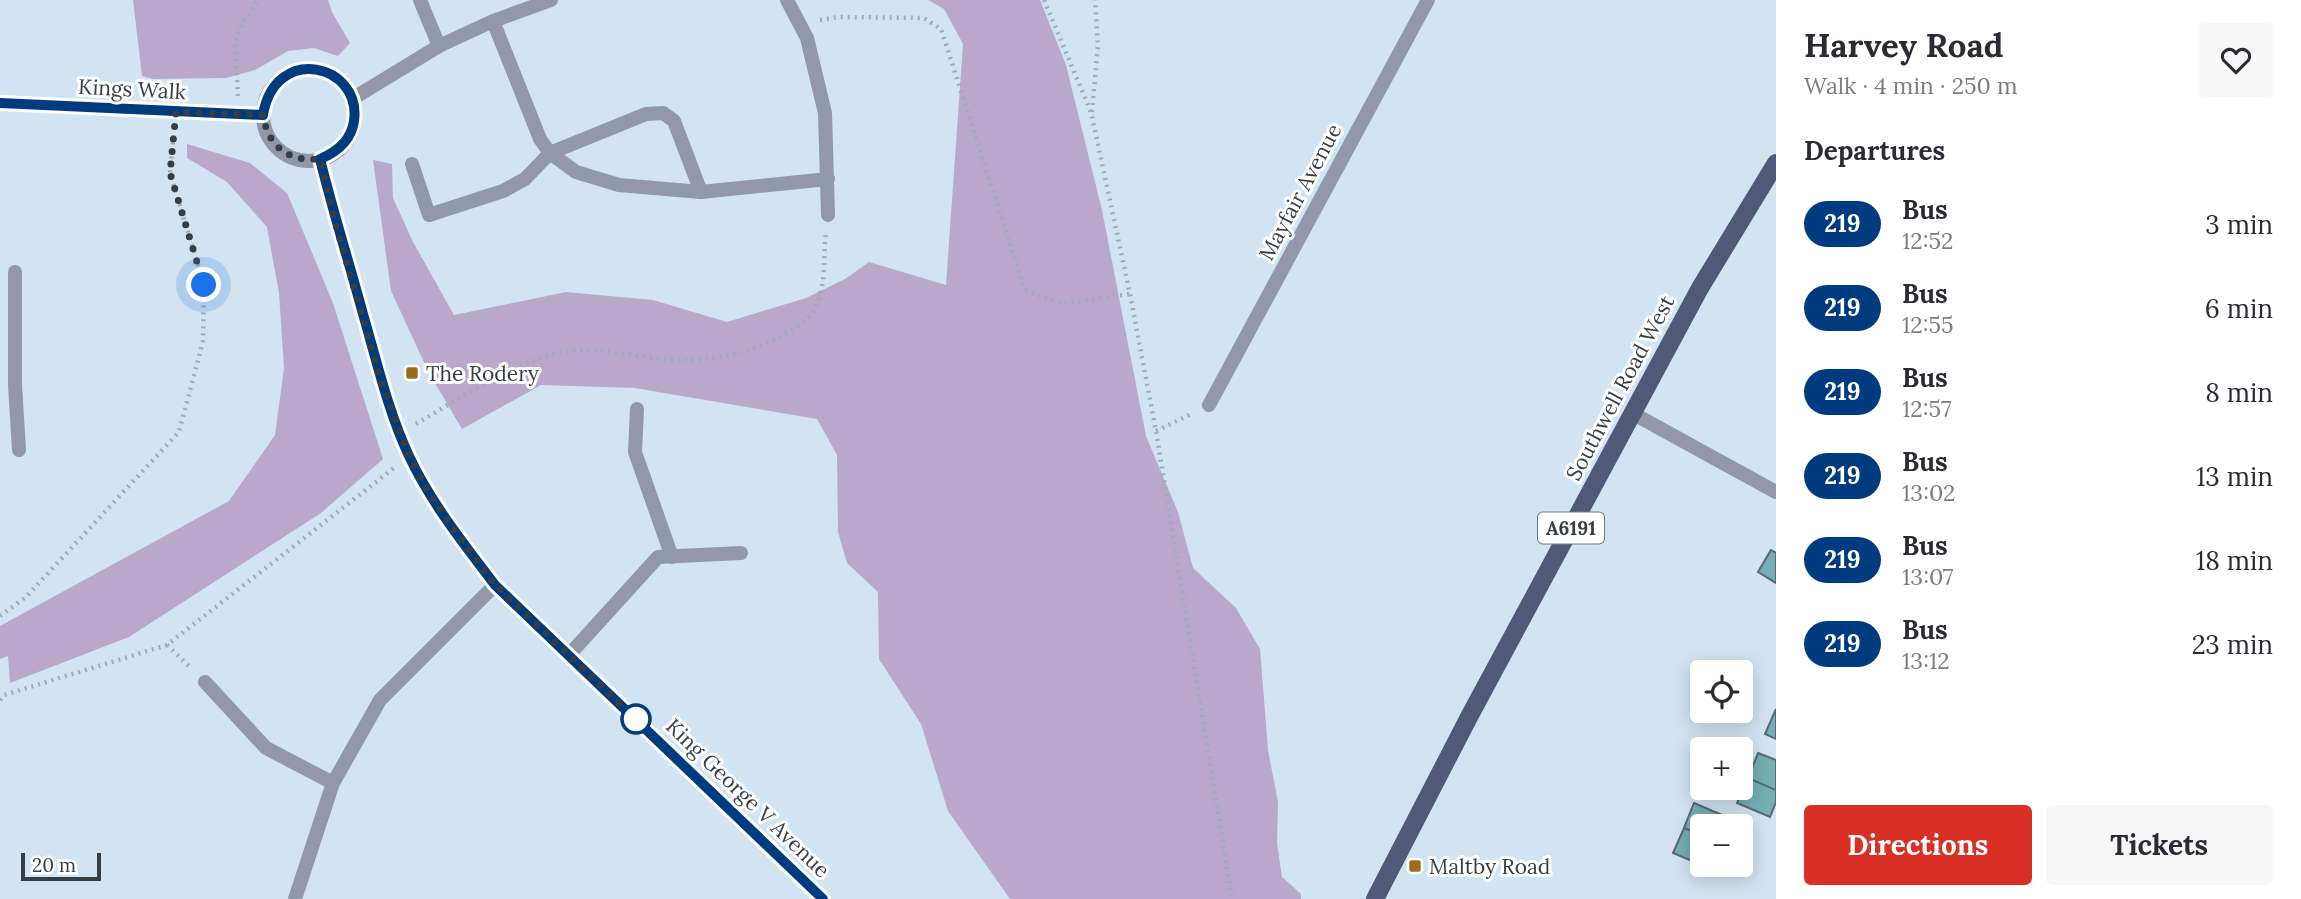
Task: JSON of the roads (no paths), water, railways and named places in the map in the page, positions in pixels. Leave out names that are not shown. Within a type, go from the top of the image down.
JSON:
[{"type":"main road","name":"Southwell Road West","points":[[1375,899],[1469,717],[1700,288],[1776,163]]},
{"type":"street","points":[[420,0],[439,46]]},
{"type":"street","points":[[352,99],[439,46],[493,21],[551,0]]},
{"type":"street","points":[[787,0],[807,38],[825,113],[828,215]]},
{"type":"street","name":"Mayfair Avenue","points":[[1209,405],[1428,0]]},
{"type":"street","points":[[493,21],[540,139],[550,153],[576,172],[619,186],[701,192],[828,180]]},
{"type":"street","points":[[308,69],[335,77],[352,99],[355,114],[352,129],[340,148],[320,159],[306,161],[293,158],[271,141],[265,129],[263,115],[271,88],[294,71],[308,69]]},
{"type":"street","name":"Kings Walk","points":[[0,103],[263,115]]},
{"type":"street","points":[[412,164],[429,215],[503,191],[525,179],[550,153],[581,138],[646,114],[663,113],[674,121],[701,192]]},
{"type":"street","name":"King George V Avenue","points":[[320,159],[335,222],[382,384],[409,456],[427,490],[495,585],[823,899]]},
{"type":"street","points":[[15,272],[7,385],[19,450]]},
{"type":"street","points":[[637,409],[635,452],[673,556]]},
{"type":"street","points":[[1632,413],[1776,492]]},
{"type":"street","points":[[569,654],[658,557],[741,553]]},
{"type":"street","points":[[295,899],[333,783],[380,700],[495,585]]},
{"type":"street","points":[[205,682],[266,748],[333,783]]},
{"type":"place","name":"The Rodery","points":[[412,373]]},
{"type":"place","name":"Maltby Road","points":[[1415,866]]}]
